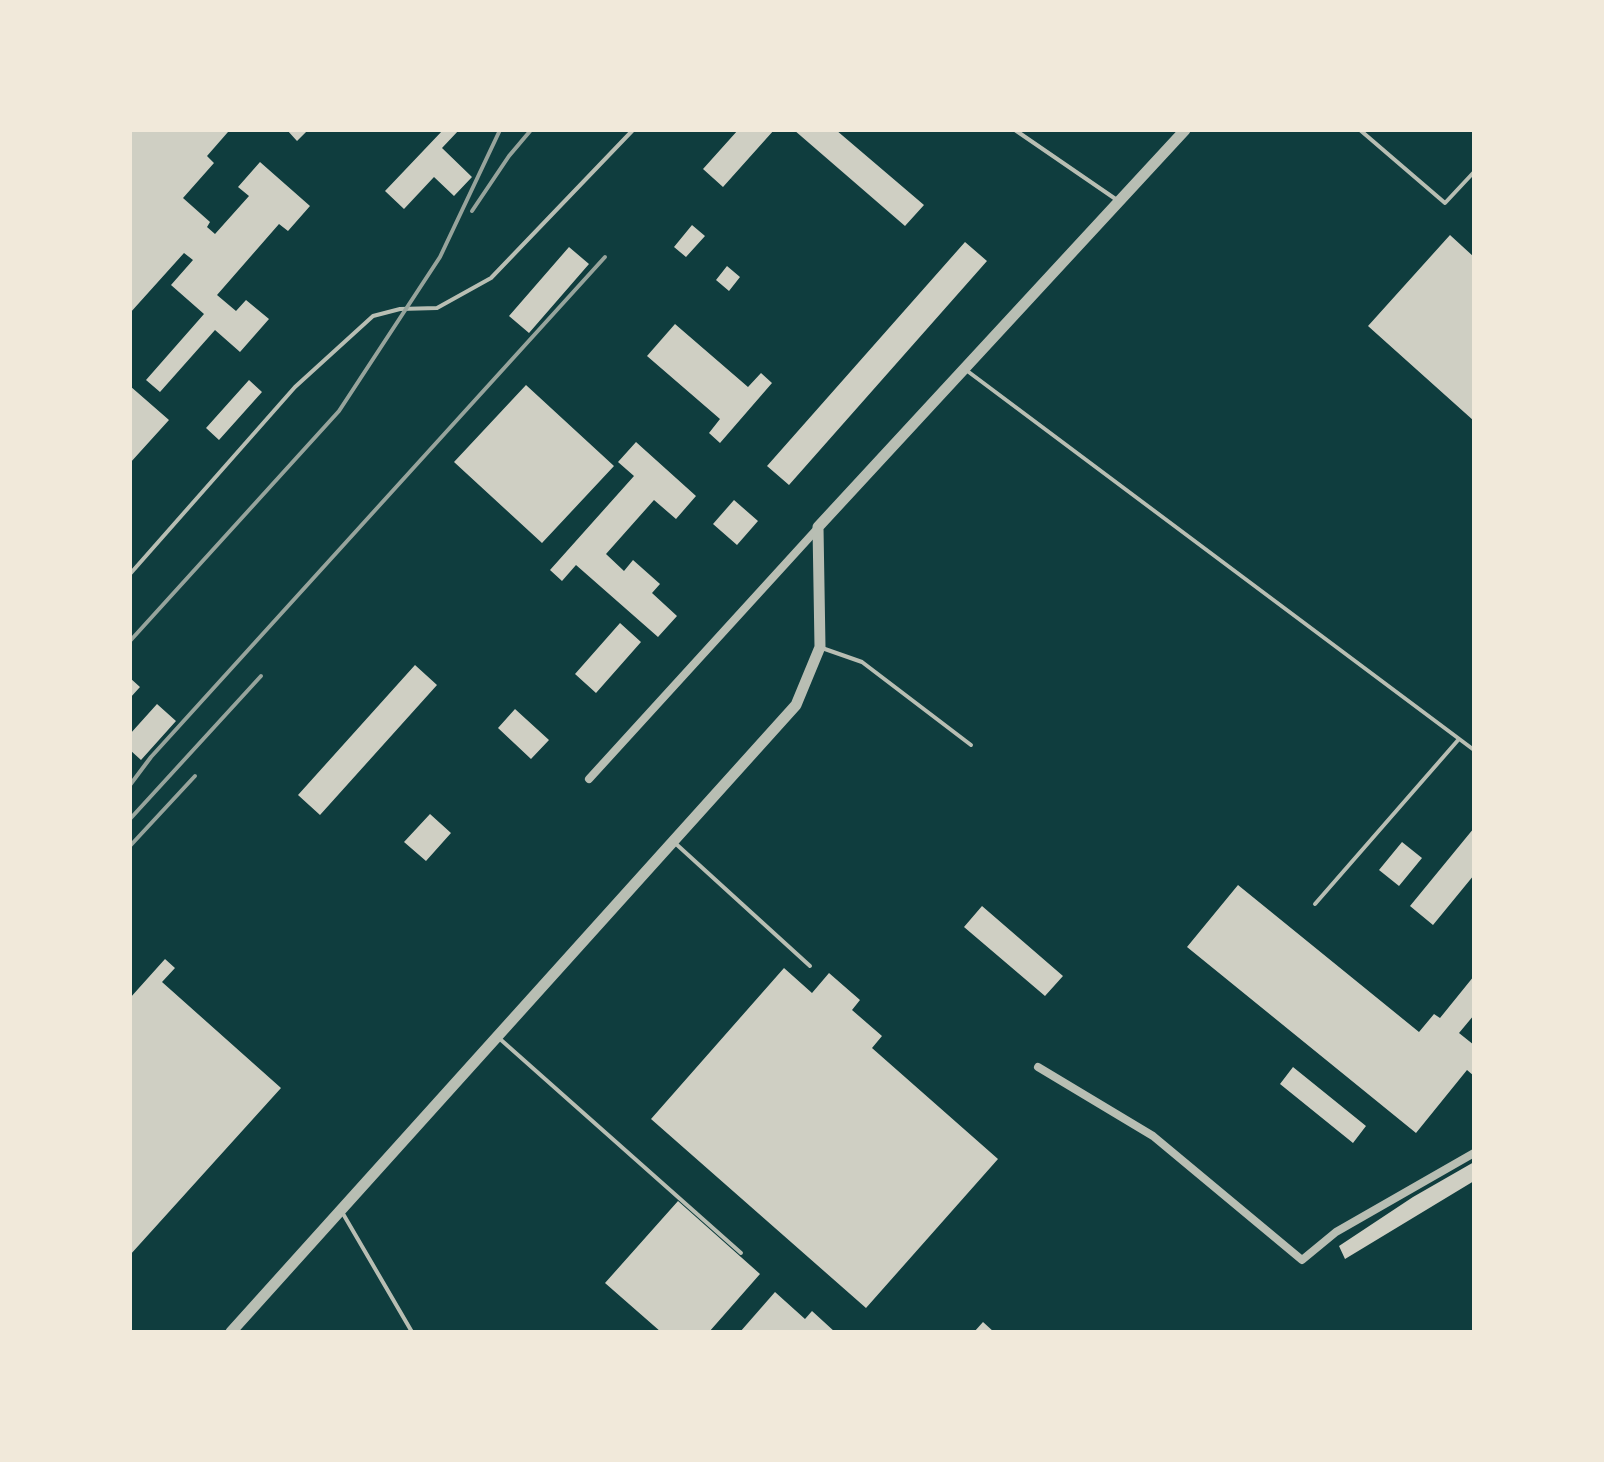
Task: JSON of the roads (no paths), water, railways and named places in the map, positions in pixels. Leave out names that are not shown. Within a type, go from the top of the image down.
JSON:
[{"type":"street","points":[[589,779],[1185,130]]},
{"type":"street","points":[[231,1332],[796,705],[820,647],[818,527]]},
{"type":"street","points":[[1038,1067],[1153,1136],[1302,1260],[1336,1232],[1474,1153]]},
{"type":"lane","points":[[130,574],[295,387],[373,316],[400,309],[437,308],[491,278],[633,130]]},
{"type":"lane","points":[[1015,130],[1119,202]]},
{"type":"lane","points":[[1360,130],[1445,203],[1474,172]]},
{"type":"lane","points":[[964,369],[1474,750]]},
{"type":"lane","points":[[820,647],[862,662],[971,745]]},
{"type":"lane","points":[[1315,904],[1459,739]]},
{"type":"lane","points":[[673,842],[810,966]]},
{"type":"lane","points":[[499,1037],[741,1253]]},
{"type":"lane","points":[[341,1210],[412,1332]]},
{"type":"railway","points":[[130,641],[339,411],[440,257],[500,130]]},
{"type":"railway","points":[[472,211],[509,156],[531,130]]},
{"type":"railway","points":[[130,785],[151,757],[605,257]]},
{"type":"railway","points":[[130,819],[261,676]]},
{"type":"railway","points":[[130,846],[195,776]]}]
